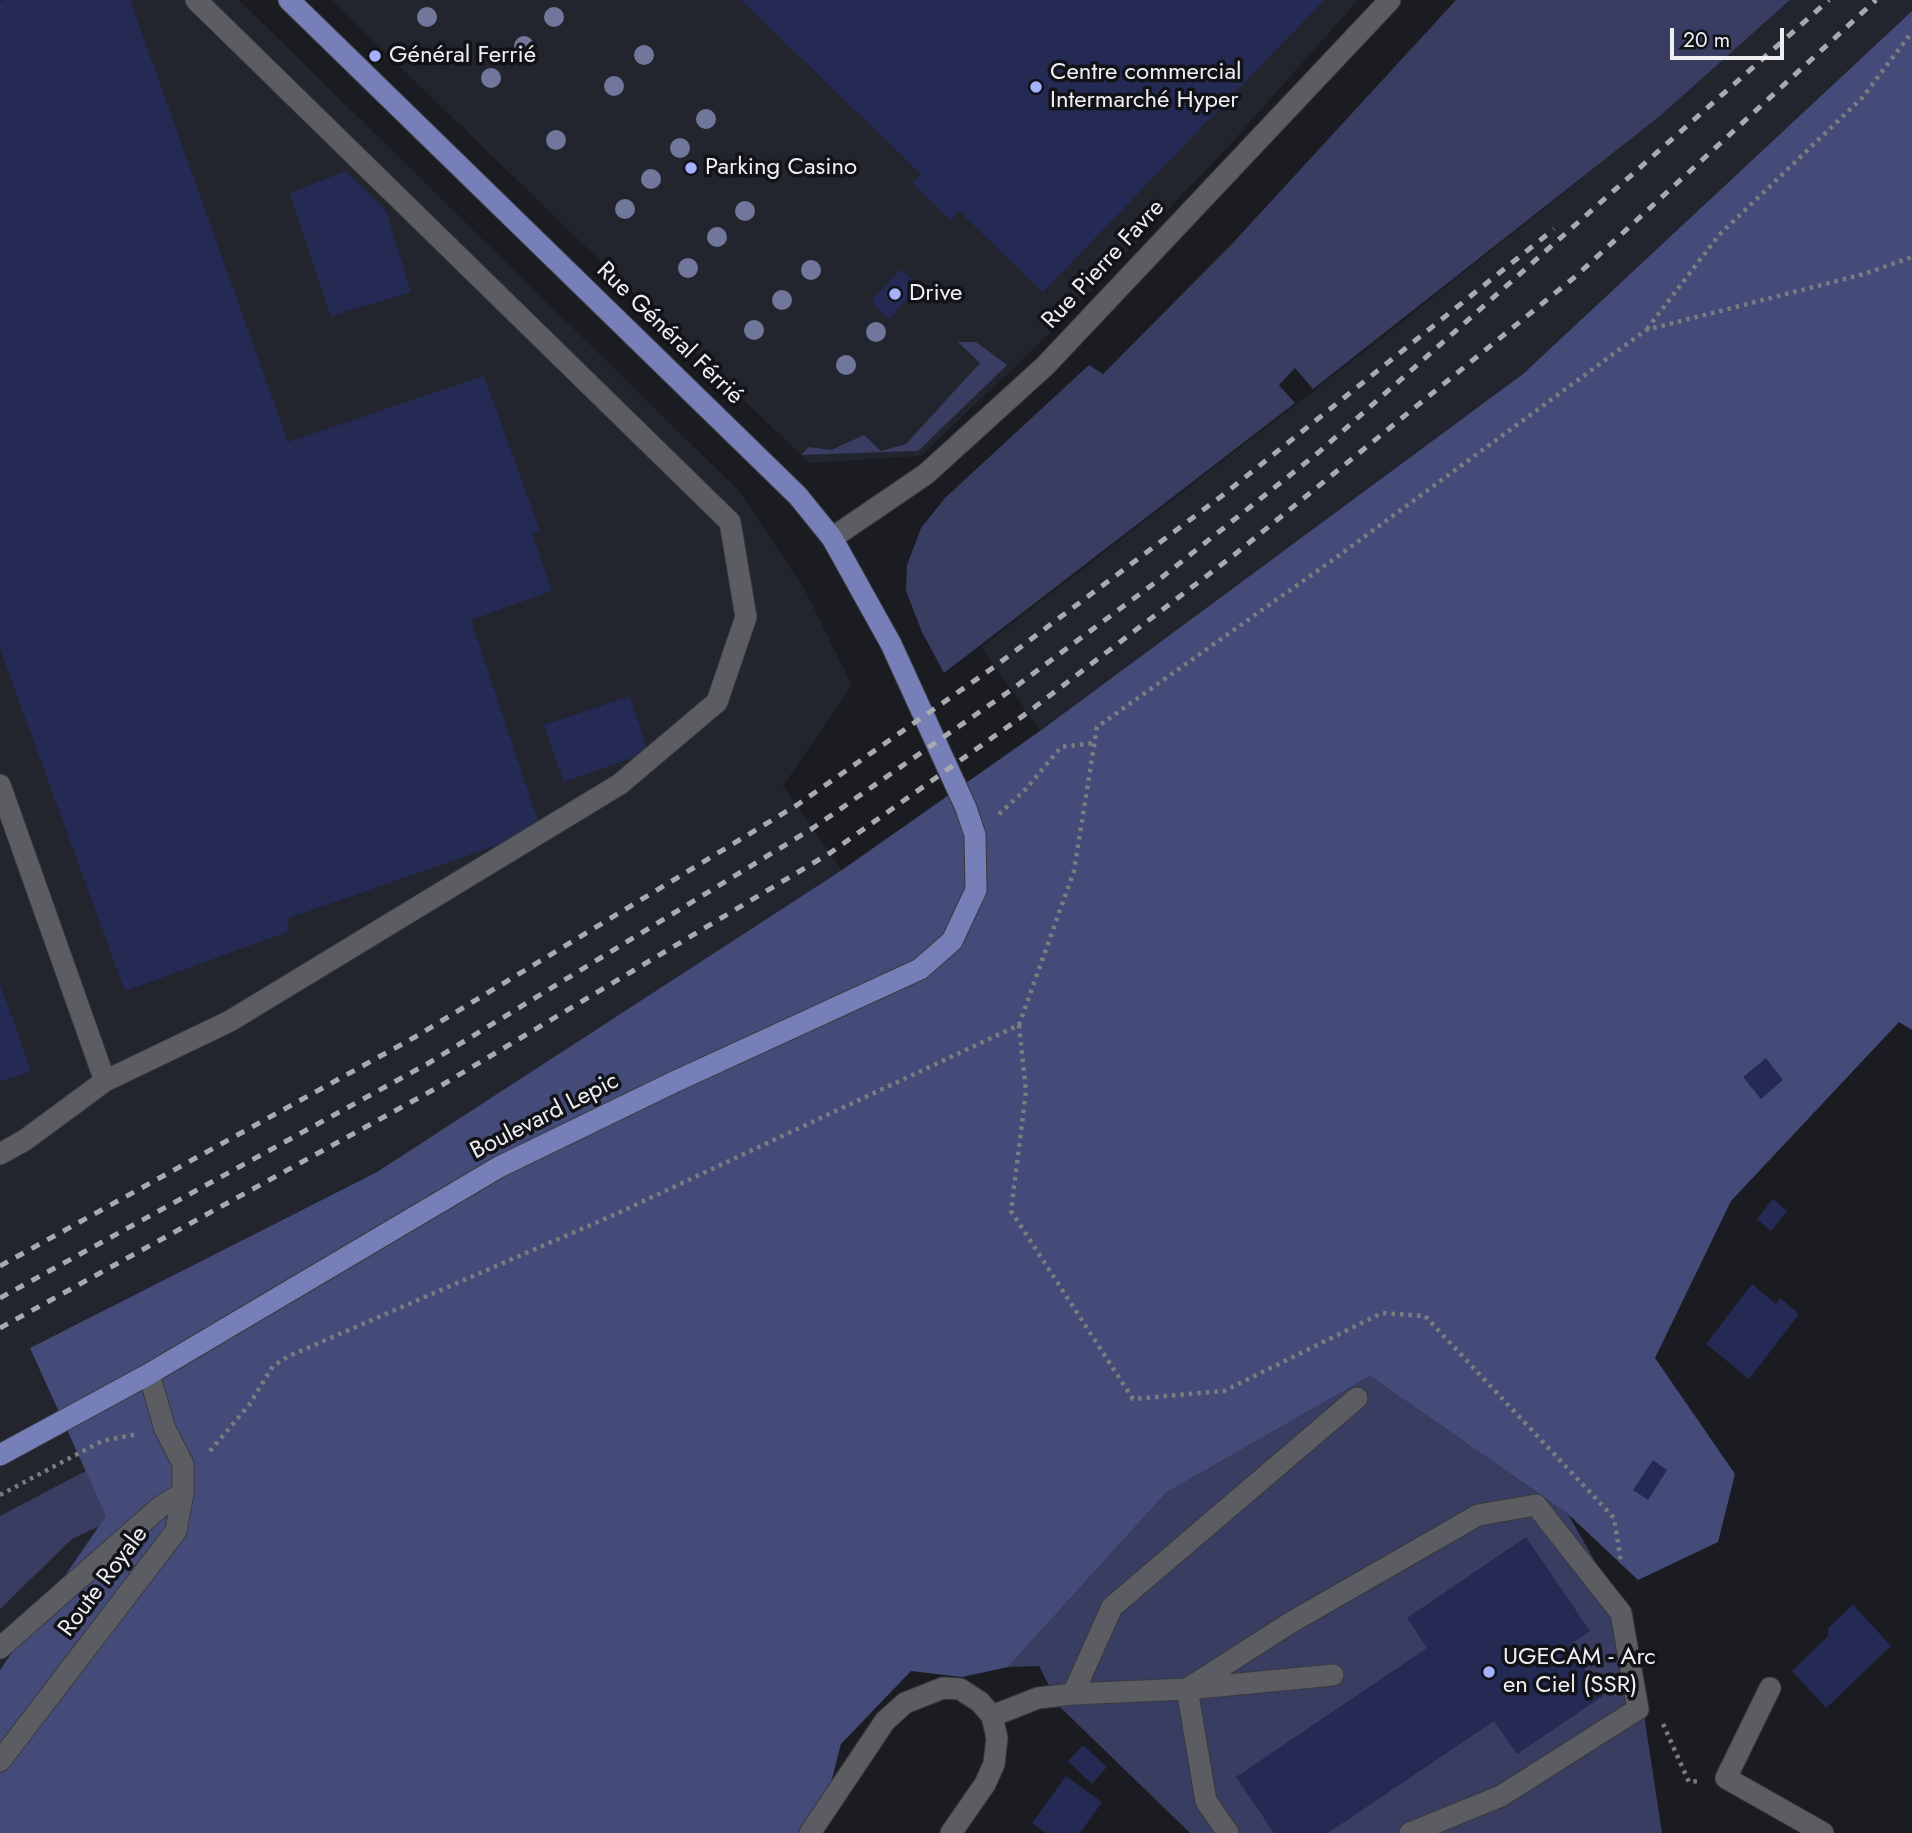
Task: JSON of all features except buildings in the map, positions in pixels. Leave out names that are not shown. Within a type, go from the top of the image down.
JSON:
[{"type":"main road","name":"Rue Général Férrié","points":[[289,0],[798,496],[832,538],[891,644],[943,757]]},
{"type":"main road","name":"Boulevard Lepic","points":[[0,1455],[149,1374],[499,1167],[920,969],[952,941],[971,905],[978,866],[975,835],[943,757]]},
{"type":"street","points":[[0,1154],[25,1140],[104,1081],[230,1021],[620,784],[717,702],[746,617],[730,522],[196,0]]},
{"type":"street","name":"Rue Pierre Favre","points":[[832,538],[926,474],[1045,366],[1390,0]]},
{"type":"street","points":[[0,785],[104,1081]]},
{"type":"street","name":"Route Royale","points":[[0,1761],[176,1531],[183,1493],[183,1464],[165,1429],[149,1374]]},
{"type":"street","points":[[1073,1694],[1112,1607],[1357,1398]]},
{"type":"street","points":[[0,1648],[160,1507],[183,1493]]},
{"type":"street","points":[[1187,1689],[1290,1623],[1478,1515],[1536,1505],[1621,1613],[1638,1709],[1501,1796],[1410,1833]]},
{"type":"street","points":[[992,1716],[1038,1698],[1187,1689],[1333,1675]]},
{"type":"street","points":[[810,1833],[877,1731],[905,1703],[928,1691],[943,1688],[960,1689],[980,1702],[992,1716],[997,1738],[994,1764],[985,1784],[951,1833]]},
{"type":"street","points":[[1770,1688],[1727,1778],[1823,1833]]},
{"type":"street","points":[[1187,1689],[1206,1801],[1227,1833]]},
{"type":"path","points":[[0,1495],[102,1441],[165,1429],[200,1450],[210,1451],[249,1405],[273,1366],[289,1356],[616,1214],[1019,1025],[1074,871],[1097,727],[1334,559],[1646,330],[1719,235],[1862,98],[1912,32]]},
{"type":"path","points":[[1646,330],[1864,274],[1912,257]]},
{"type":"path","points":[[975,835],[1026,789],[1061,747],[1094,743]]},
{"type":"shaded area","points":[[0,0],[239,0],[740,492],[805,590],[852,685],[783,786],[842,870],[377,1172],[30,1348],[107,1516],[0,1670]]},
{"type":"shaded area","points":[[331,0],[1358,0],[1225,150],[1048,335],[921,456],[809,463]]},
{"type":"shaded area","points":[[1456,0],[1790,0],[1660,116],[1313,389],[1295,368],[1279,385],[1295,403],[944,673],[922,632],[906,591],[907,565],[921,528],[945,498],[1089,365],[1103,374],[1231,245]]},
{"type":"shaded area","points":[[1790,0],[1912,0],[1912,11],[1523,374],[1040,731],[981,647],[1365,351],[1660,116]]},
{"type":"shaded area","points":[[1912,11],[1912,1030],[1899,1022],[1731,1201],[1655,1358],[1735,1474],[1718,1542],[1638,1580],[1568,1514],[1370,1376],[1166,1493],[1008,1667],[962,1677],[911,1671],[841,1744],[818,1833],[0,1833],[0,1670],[106,1516],[30,1348],[377,1172],[842,870],[1040,731],[1523,374]]},
{"type":"shaded area","points":[[958,342],[976,342],[1007,365],[918,451],[801,455],[809,447],[831,450],[864,435],[881,451],[906,444],[980,363]]},
{"type":"shaded area","points":[[1370,1376],[1568,1514],[1630,1623],[1662,1833],[1190,1833],[1060,1707],[1039,1666],[1008,1667],[1166,1493]]},
{"type":"shaded area","points":[[129,1448],[133,1510],[72,1539],[0,1609],[0,1516]]},
{"type":"railway","points":[[0,1298],[427,1064],[813,828],[1011,690],[1156,582],[1319,452],[1829,0]]},
{"type":"railway","points":[[0,1328],[442,1085],[830,853],[1027,713],[1234,555],[1576,276],[1876,0]]},
{"type":"railway","points":[[0,1266],[415,1037],[797,805],[994,667],[1223,495],[1554,229]]},
{"type":"place","name":"Général Ferrié","points":[[375,56]]},
{"type":"place","name":"Centre commercial Intermarché Hyper","points":[[1036,87]]},
{"type":"place","name":"Parking Casino","points":[[691,168]]},
{"type":"place","name":"Drive","points":[[895,294]]},
{"type":"place","name":"UGECAM - Arc en Ciel (SSR)","points":[[1489,1672]]}]
